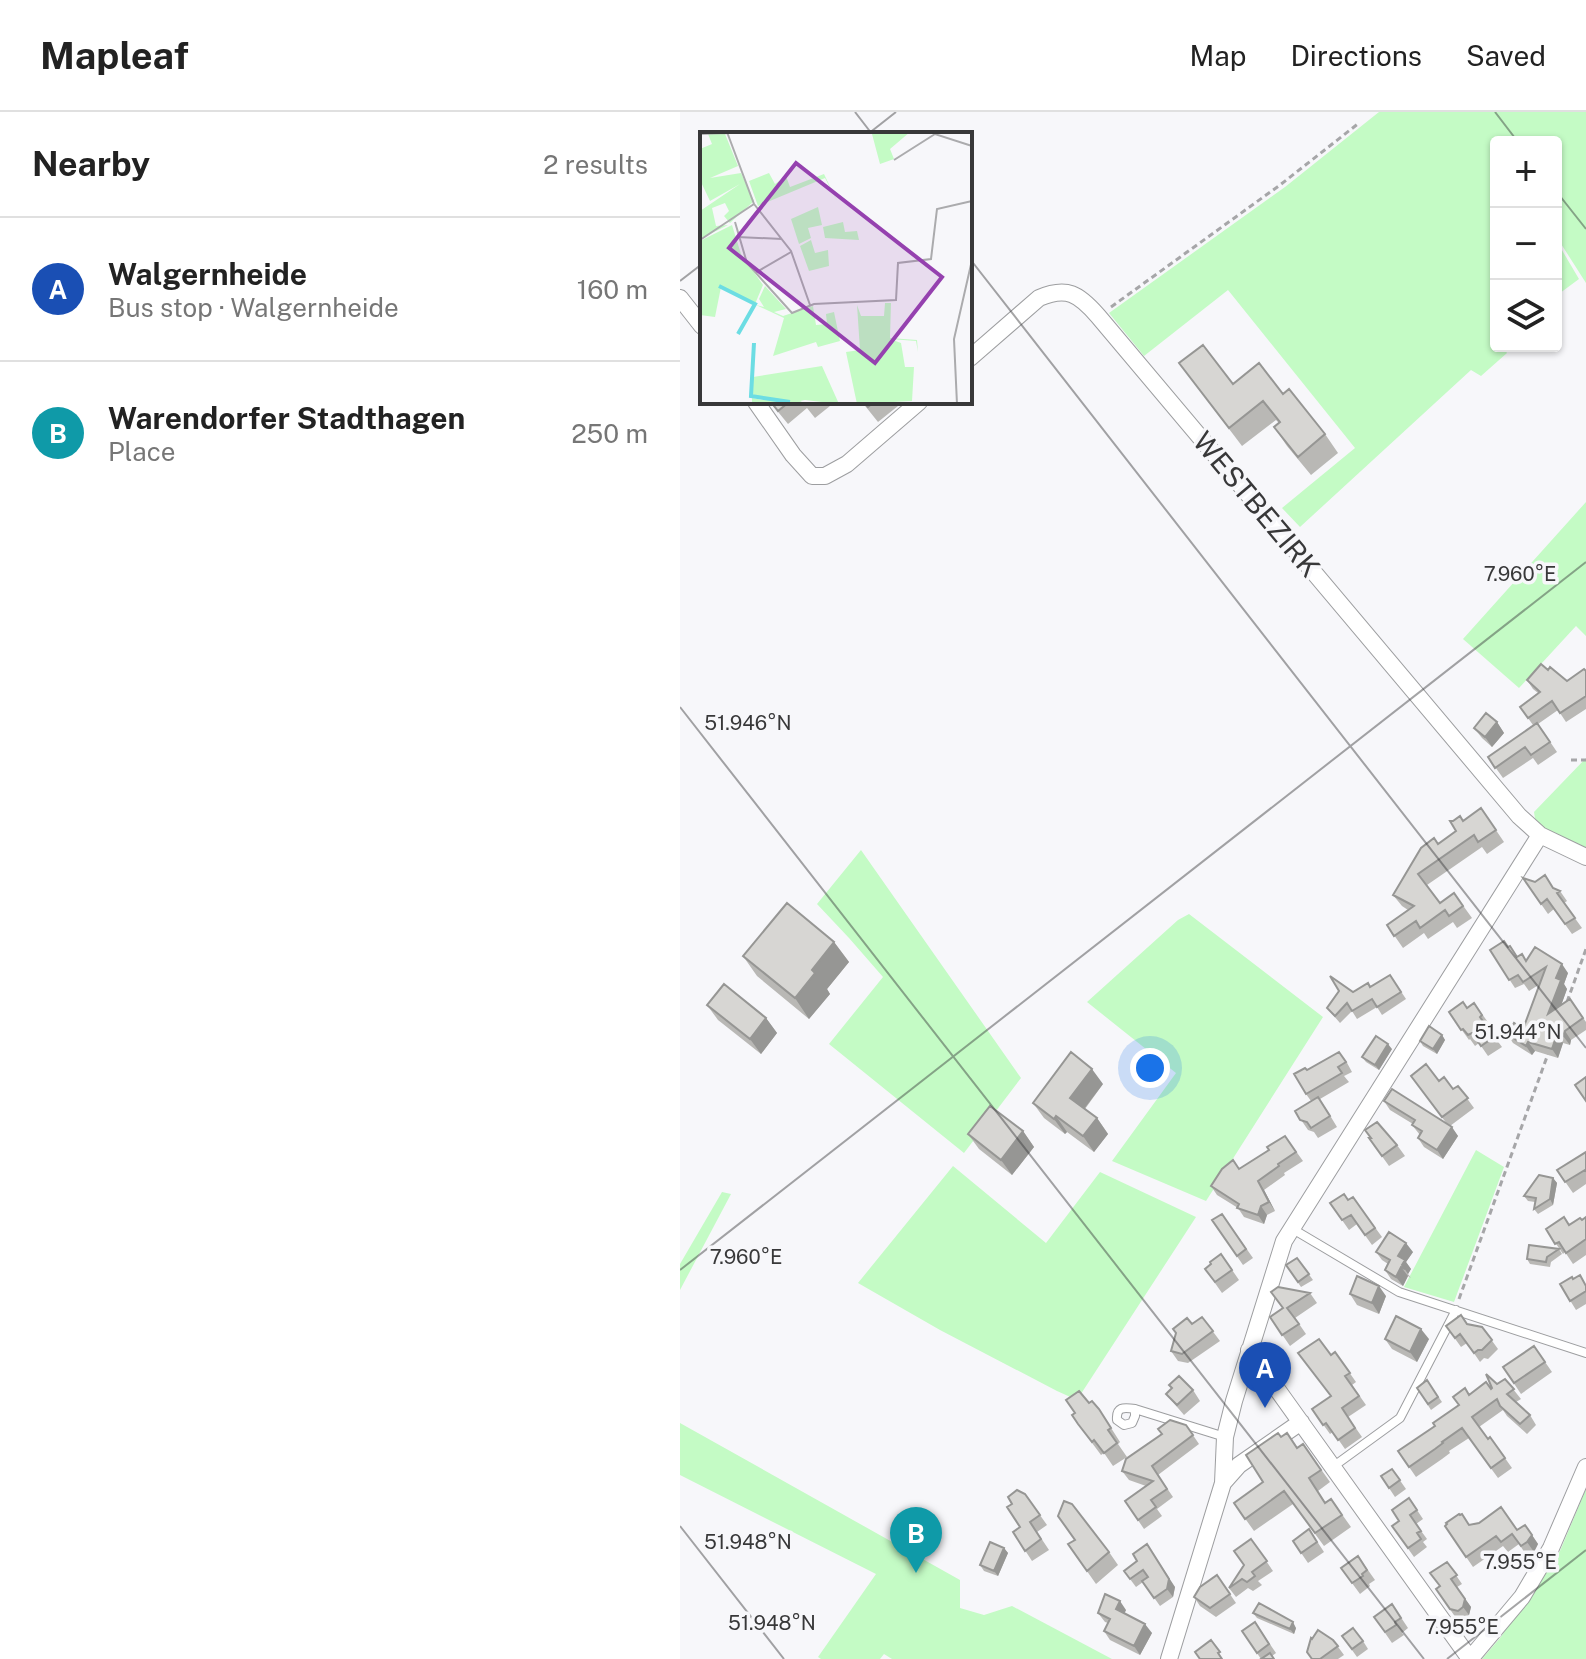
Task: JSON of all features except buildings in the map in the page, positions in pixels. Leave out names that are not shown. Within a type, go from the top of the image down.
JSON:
[{"type":"street","name":"WESTBEZIRK","points":[[972,356],[1039,298],[1067,292],[1080,297],[1519,816],[1540,835],[1586,857]]},
{"type":"street","points":[[680,298],[700,323]]},
{"type":"street","points":[[757,404],[793,455],[812,476],[825,476],[847,464],[917,404]]},
{"type":"street","points":[[1169,1659],[1223,1483],[1225,1437],[1284,1241],[1540,835]]},
{"type":"street","points":[[1249,1350],[1470,1659],[1522,1597],[1551,1548],[1586,1467]]},
{"type":"street","points":[[1223,1483],[1239,1465],[1301,1422]]},
{"type":"lane","points":[[1291,1228],[1399,1292],[1586,1353]]},
{"type":"lane","points":[[1334,1466],[1400,1418],[1456,1310]]},
{"type":"lane","points":[[1135,1409],[1225,1437]]},
{"type":"path","points":[[1098,316],[1280,185],[1359,123]]},
{"type":"path","points":[[1571,760],[1586,760]]},
{"type":"path","points":[[1564,1009],[1586,949]]},
{"type":"path","points":[[1456,1310],[1548,1054]]},
{"type":"green space","points":[[1379,112],[1586,112],[1586,283],[1562,245],[1562,136],[1490,136],[1490,352],[1507,353],[1481,376],[1471,370],[1300,527],[1282,508],[1355,448],[1228,290],[1144,356],[1109,313],[1285,187]]},
{"type":"green space","points":[[1562,250],[1579,279],[1562,292]]},
{"type":"green space","points":[[1586,502],[1586,636],[1576,626],[1519,688],[1463,639]]},
{"type":"green space","points":[[1586,758],[1586,850],[1536,825],[1534,812]]},
{"type":"green space","points":[[861,850],[1021,1078],[964,1153],[829,1044],[883,977],[817,904]]},
{"type":"green space","points":[[1189,914],[1323,1017],[1206,1201],[1112,1161],[1176,1073],[1087,1002],[1178,920]]},
{"type":"green space","points":[[1476,1150],[1504,1167],[1454,1302],[1404,1287]]},
{"type":"green space","points":[[953,1166],[1046,1243],[1100,1172],[1196,1217],[1077,1400],[940,1330],[858,1283]]},
{"type":"green space","points":[[722,1192],[731,1194],[680,1290],[680,1264]]},
{"type":"green space","points":[[680,1423],[960,1580],[960,1608],[984,1615],[1012,1606],[1112,1659],[892,1659],[884,1654],[880,1659],[821,1659],[818,1657],[876,1574],[680,1475]]},
{"type":"green space","points":[[1586,1489],[1586,1659],[1482,1659],[1560,1551]]},
{"type":"place","name":"Walgernheide","points":[[1265,1408]]},
{"type":"place","name":"Warendorfer Stadthagen","points":[[916,1573]]}]
